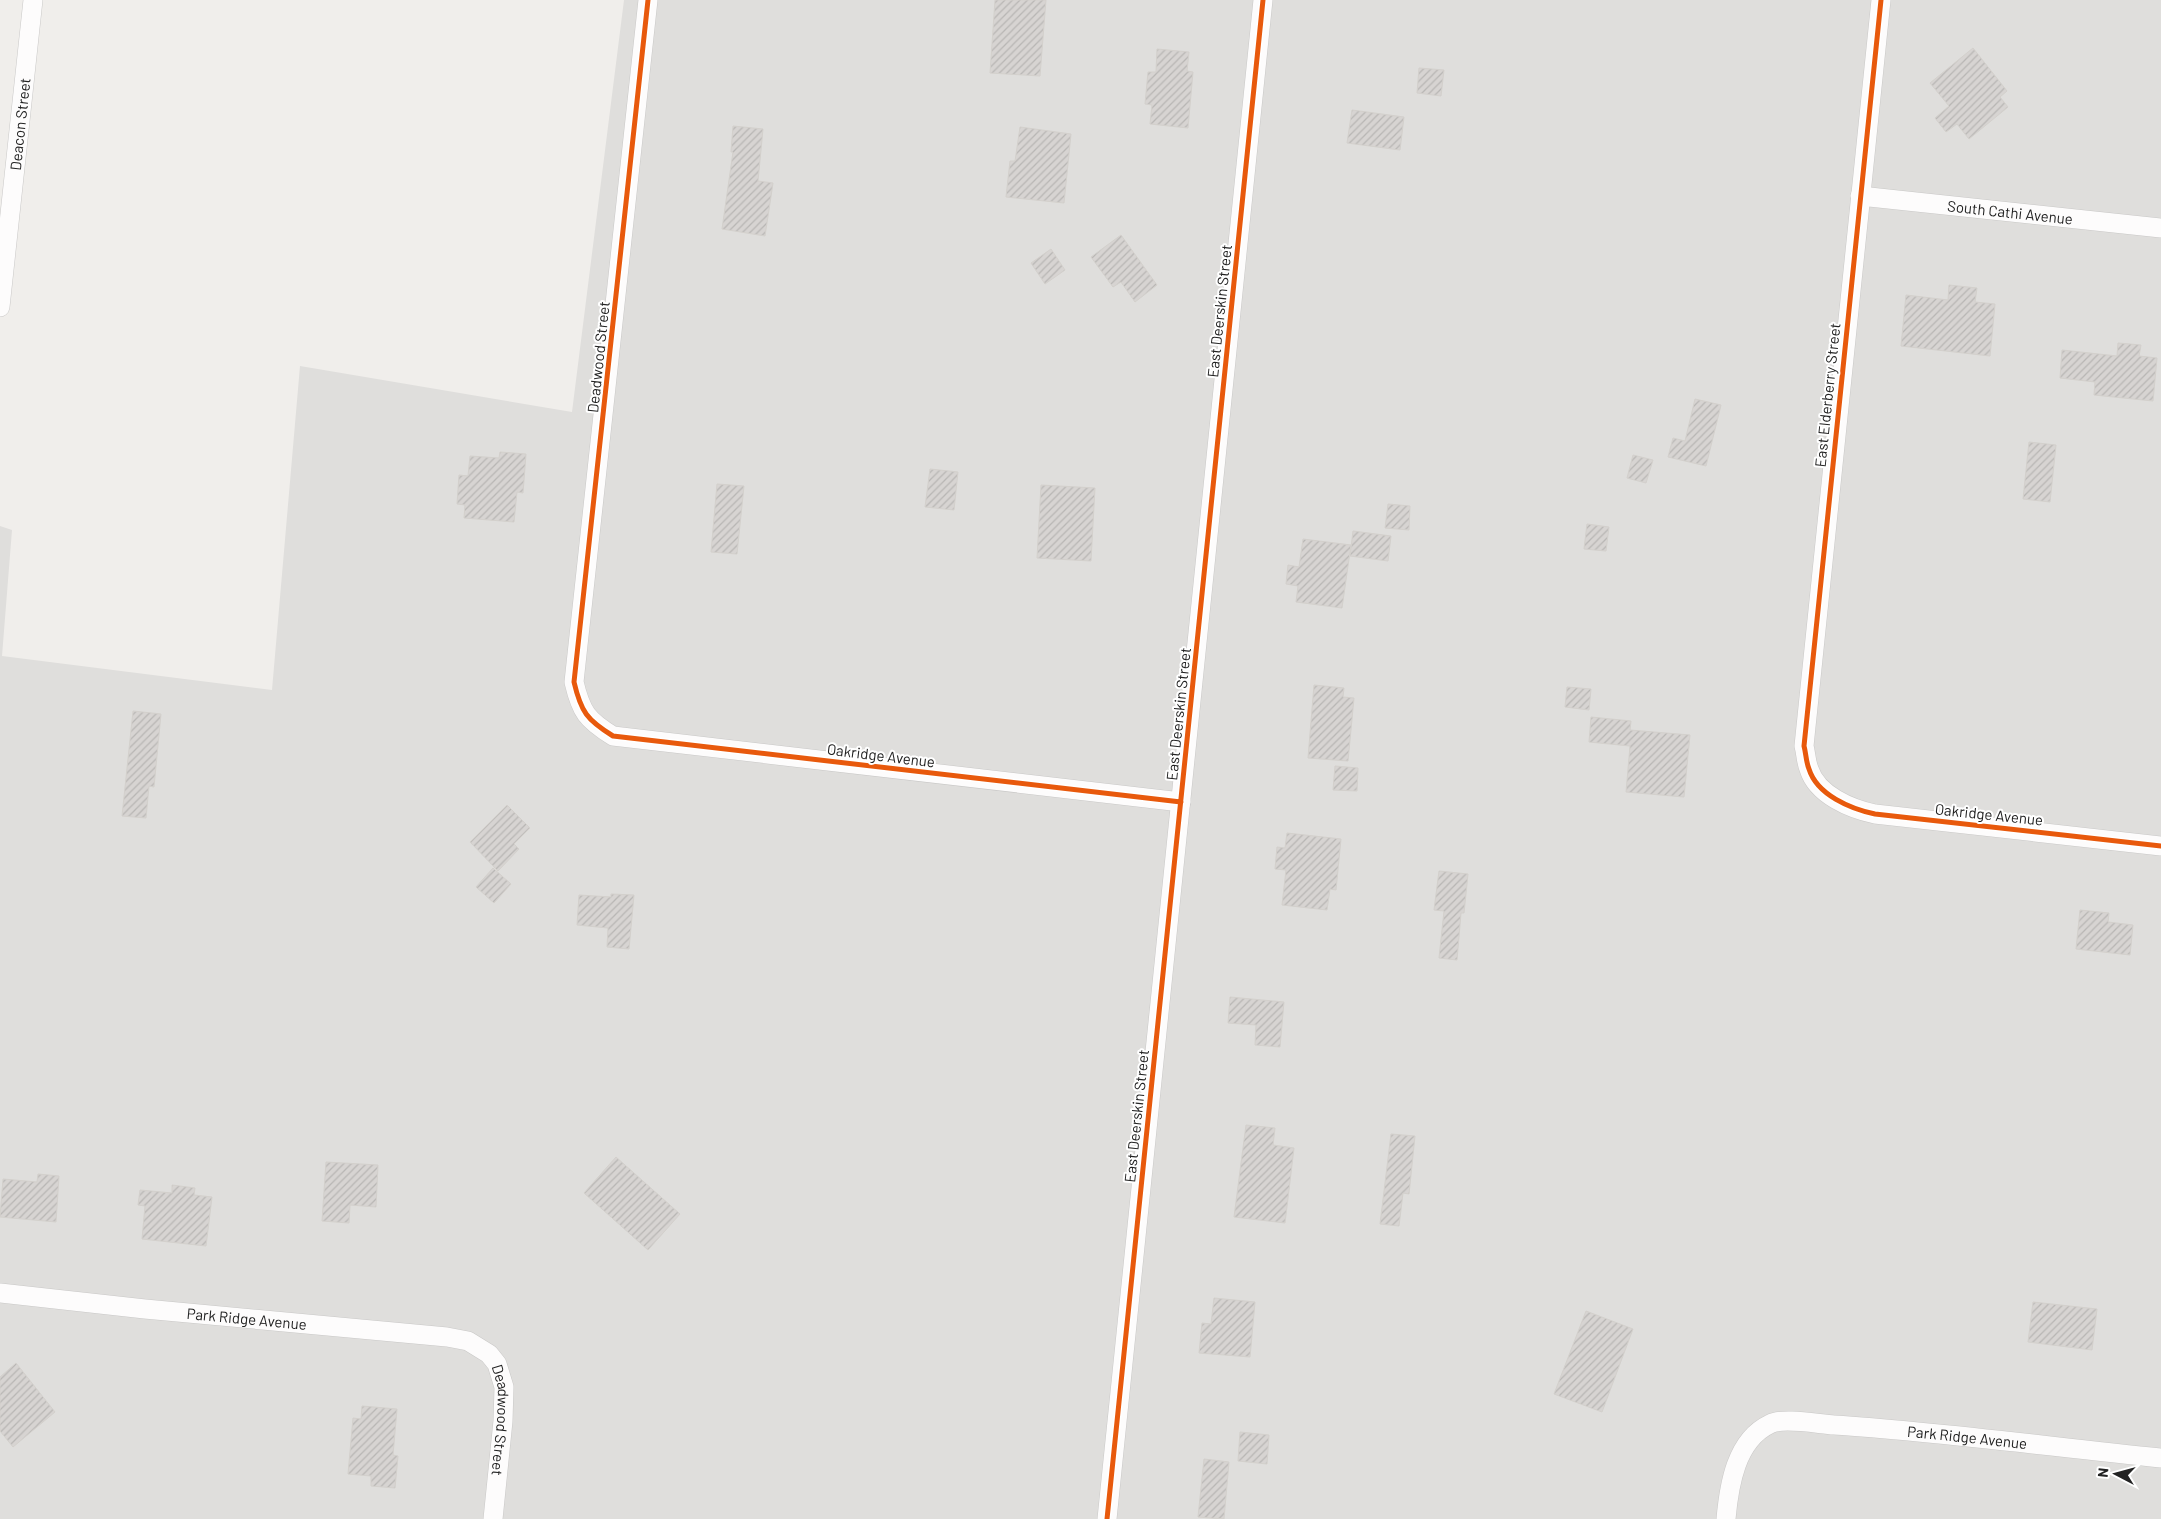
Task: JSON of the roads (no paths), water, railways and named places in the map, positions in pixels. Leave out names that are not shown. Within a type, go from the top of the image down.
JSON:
[{"type":"street","name":"Deacon Street","points":[[0,307],[33,0]]},
{"type":"street","name":"Deadwood Street","points":[[585,715],[579,704],[574,682],[648,0]]},
{"type":"street","name":"East Deerskin Street","points":[[1107,1519],[1263,0]]},
{"type":"street","name":"East Elderberry Street","points":[[1820,789],[1809,770],[1804,746],[1881,0]]},
{"type":"street","name":"South Cathi Avenue","points":[[1860,196],[2161,228]]},
{"type":"street","name":"Oakridge Avenue","points":[[585,715],[593,724],[613,736],[1181,802]]},
{"type":"street","name":"Oakridge Avenue","points":[[1820,789],[1858,810],[1876,814],[2161,846]]},
{"type":"street","name":"Park Ridge Avenue","points":[[0,1292],[146,1309],[447,1337],[468,1341],[489,1354]]},
{"type":"street","name":"Deadwood Street","points":[[489,1354],[497,1364],[504,1386],[503,1421],[493,1519]]},
{"type":"street","name":"Park Ridge Avenue","points":[[1726,1519],[1728,1495],[1738,1460],[1755,1434],[1771,1423],[1849,1426],[2161,1458]]}]
